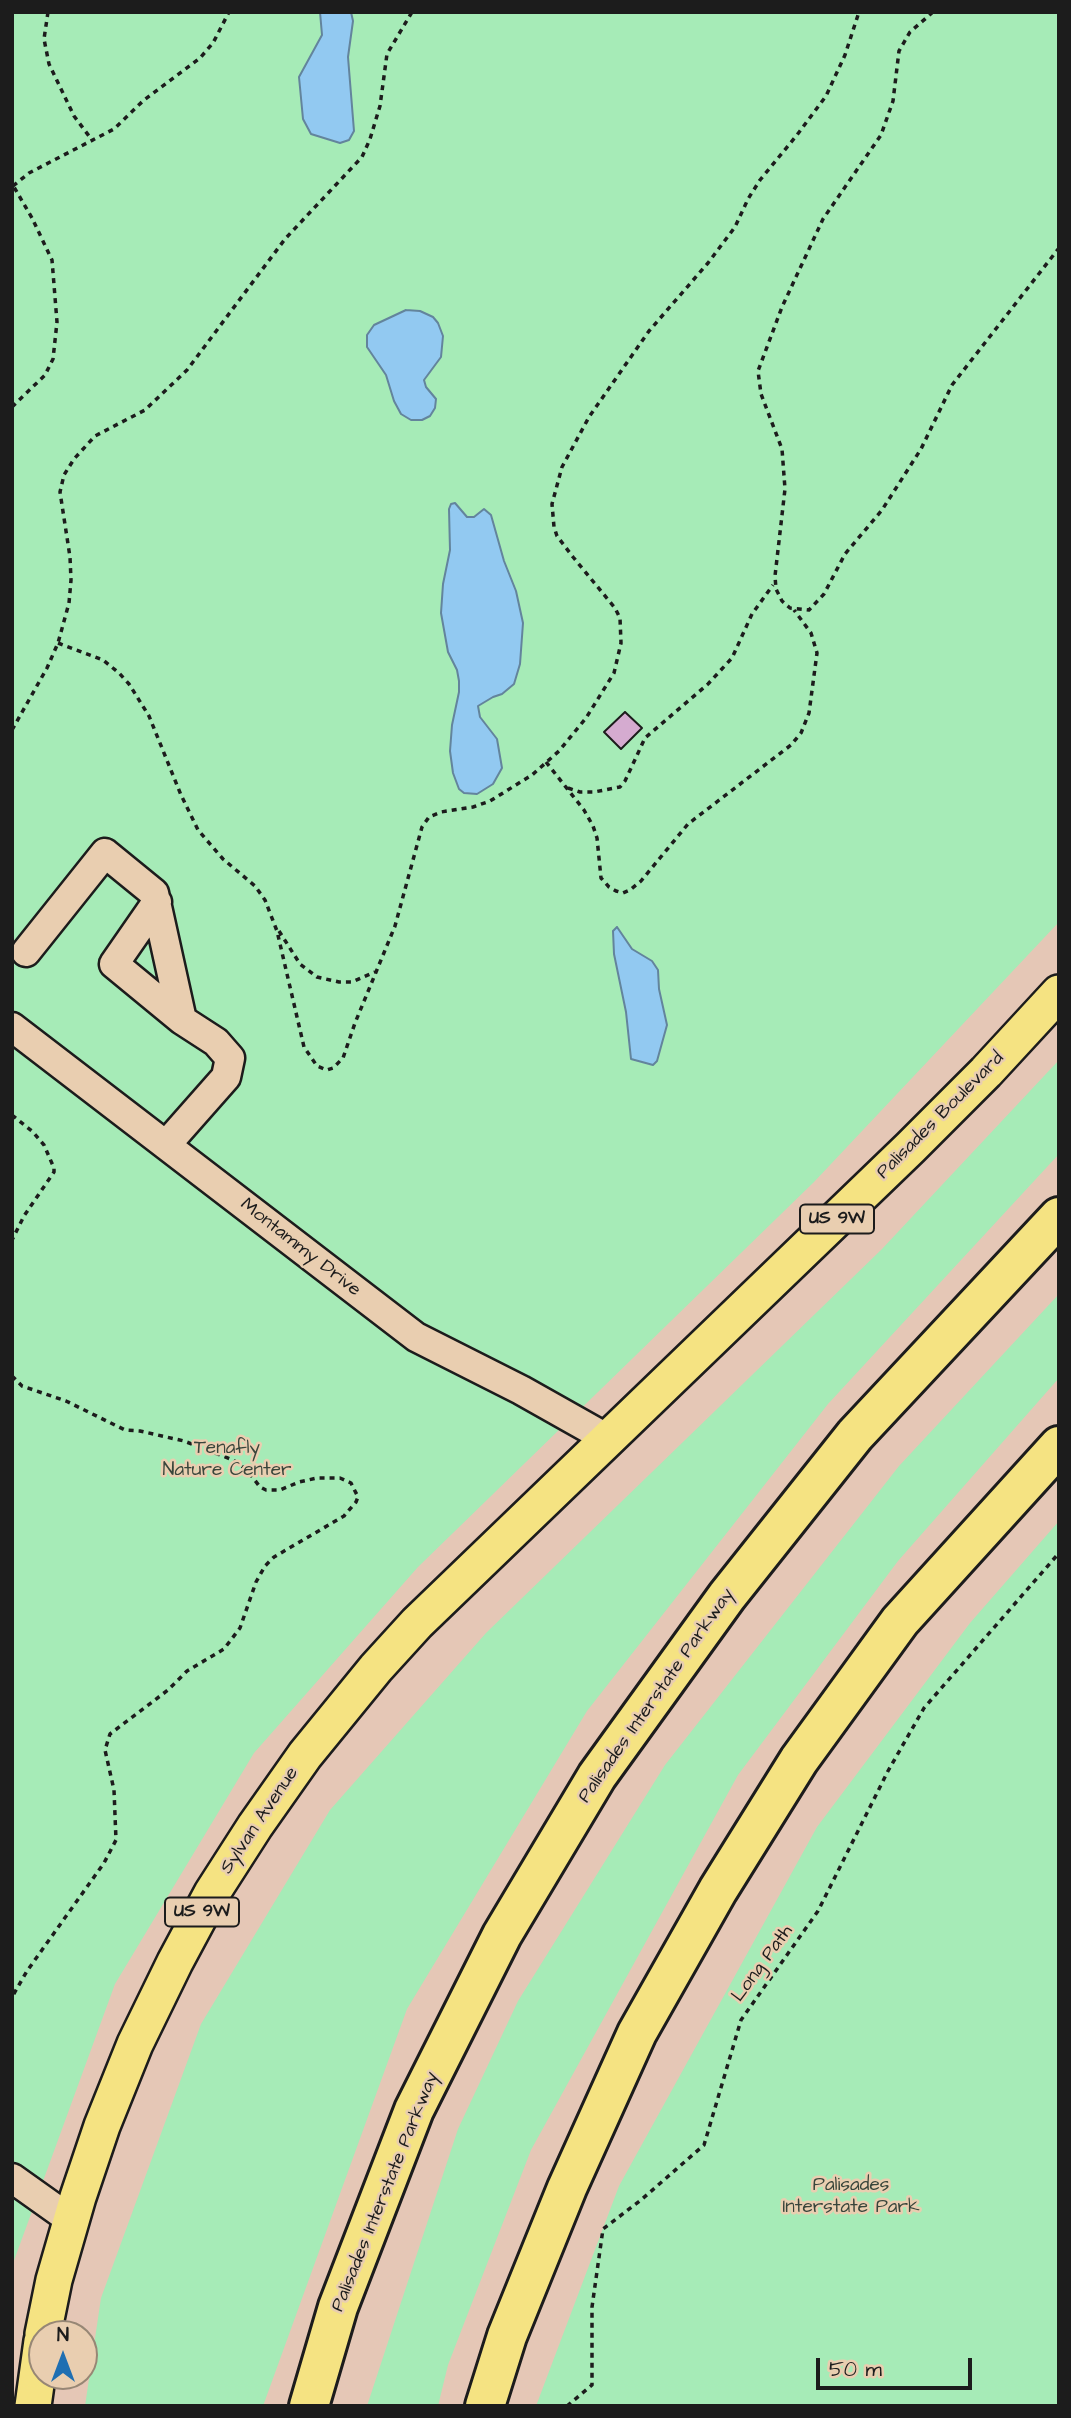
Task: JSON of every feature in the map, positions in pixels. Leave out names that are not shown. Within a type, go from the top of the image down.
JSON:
[{"type":"highway","name":"Palisades Interstate Parkway","points":[[309,2406],[338,2307],[414,2110],[502,1935],[597,1776],[727,1596],[855,1435],[1059,1217]]},
{"type":"highway","points":[[485,2406],[507,2336],[567,2188],[637,2034],[718,1890],[799,1760],[900,1621],[1059,1446]]},
{"type":"main road","name":"Palisades Boulevard","points":[[608,1439],[964,1095],[1059,993]]},
{"type":"main road","name":"Sylvan Avenue","points":[[46,2320],[71,2220],[109,2106],[154,2003],[198,1917],[254,1826],[322,1733],[395,1646],[608,1439]]},
{"type":"street","points":[[26,952],[105,853],[154,893],[182,1020]]},
{"type":"street","points":[[157,902],[114,964],[182,1020],[216,1042],[230,1058],[226,1077],[166,1145]]},
{"type":"street","name":"Montammy Drive","points":[[12,1027],[416,1337],[521,1390],[608,1439]]},
{"type":"street","points":[[12,2178],[71,2220]]},
{"type":"path","points":[[48,12],[44,39],[50,64],[74,116],[92,140]]},
{"type":"path","points":[[12,407],[45,375],[53,359],[57,322],[52,260],[13,185],[29,173],[114,129],[144,100],[200,58],[213,43],[229,12]]},
{"type":"path","points":[[12,730],[24,713],[58,643],[69,603],[71,558],[61,492],[64,475],[82,448],[94,436],[145,410],[187,370],[285,239],[362,157],[380,106],[387,54],[412,12]]},
{"type":"path","points":[[274,923],[304,1047],[317,1066],[327,1070],[333,1068],[343,1058],[395,926],[422,827],[429,817],[490,801],[532,775],[559,751],[593,707],[614,673],[621,643],[620,618],[615,608],[557,536],[554,527],[552,504],[562,467],[589,417],[649,331],[708,263],[735,227],[760,180],[826,96],[845,55],[859,12]]},
{"type":"path","points":[[568,788],[580,792],[594,792],[620,787],[645,738],[708,684],[732,658],[752,614],[773,588],[785,489],[782,449],[761,394],[758,371],[782,307],[823,219],[885,126],[893,102],[899,51],[910,32],[933,12]]},
{"type":"path","points":[[792,608],[809,610],[824,594],[845,554],[882,510],[921,449],[952,385],[1059,248]]},
{"type":"path","points":[[546,762],[584,810],[593,827],[597,838],[601,878],[617,891],[630,890],[641,881],[688,824],[791,745],[800,733],[809,713],[817,653],[810,632],[792,608],[782,601],[776,589],[775,576]]},
{"type":"path","points":[[58,643],[103,660],[129,684],[149,716],[198,830],[223,859],[255,886],[265,900],[291,954],[300,964],[317,977],[339,982],[352,982],[376,971]]},
{"type":"path","points":[[12,1115],[44,1145],[54,1172],[24,1216],[12,1240]]},
{"type":"path","points":[[12,1376],[22,1385],[66,1401],[125,1430],[184,1441],[233,1460],[266,1490],[281,1490],[317,1478],[340,1478],[351,1483],[358,1497],[344,1516],[274,1557],[265,1566],[256,1582],[240,1628],[224,1649],[187,1671],[168,1690],[110,1734],[104,1750],[114,1790],[116,1840],[104,1863],[27,1971],[12,1997]]},
{"type":"path","name":"Long Path","points":[[568,2406],[592,2385],[592,2307],[603,2229],[704,2146],[741,2020],[818,1911],[888,1771],[924,1709],[1059,1553]]},
{"type":"green space","name":"Tenafly Nature Center","points":[[12,12],[1059,12],[1059,922],[814,1182],[418,1567],[254,1753],[115,1984],[12,2266]]},
{"type":"green space","points":[[1059,1060],[1059,1154],[828,1404],[587,1711],[407,2009],[263,2406],[85,2406],[87,2390],[98,2390],[98,2320],[101,2298],[201,2024],[330,1810],[486,1633],[882,1249]]},
{"type":"green space","points":[[1059,1294],[1059,1378],[898,1561],[738,1775],[531,2150],[448,2365],[438,2406],[367,2406],[458,2129],[518,2001],[665,1765],[899,1466]]},
{"type":"green space","name":"Palisades Interstate Park","points":[[1059,1521],[1059,2406],[536,2406],[619,2186],[817,1827],[970,1623]]},
{"type":"water","points":[[320,12],[351,12],[353,21],[348,57],[354,131],[349,140],[340,143],[311,134],[303,119],[299,77],[322,35]]},
{"type":"water","points":[[406,310],[420,311],[433,317],[443,336],[441,357],[424,380],[436,399],[435,408],[430,416],[422,420],[411,420],[401,414],[386,375],[367,347],[367,335],[374,325]]},
{"type":"water","points":[[455,503],[467,517],[474,517],[484,509],[491,515],[516,591],[523,623],[520,664],[514,684],[502,694],[478,706],[480,717],[497,739],[502,768],[493,784],[477,794],[464,793],[459,789],[453,773],[450,751],[459,681],[448,652],[441,613],[443,584],[450,550],[449,509],[451,504]]},
{"type":"water","points":[[617,927],[632,949],[652,961],[658,970],[667,1025],[657,1061],[653,1065],[631,1059],[626,1012],[614,954],[613,931]]},
{"type":"building","points":[[625,712],[642,728],[621,749],[604,732]]}]
